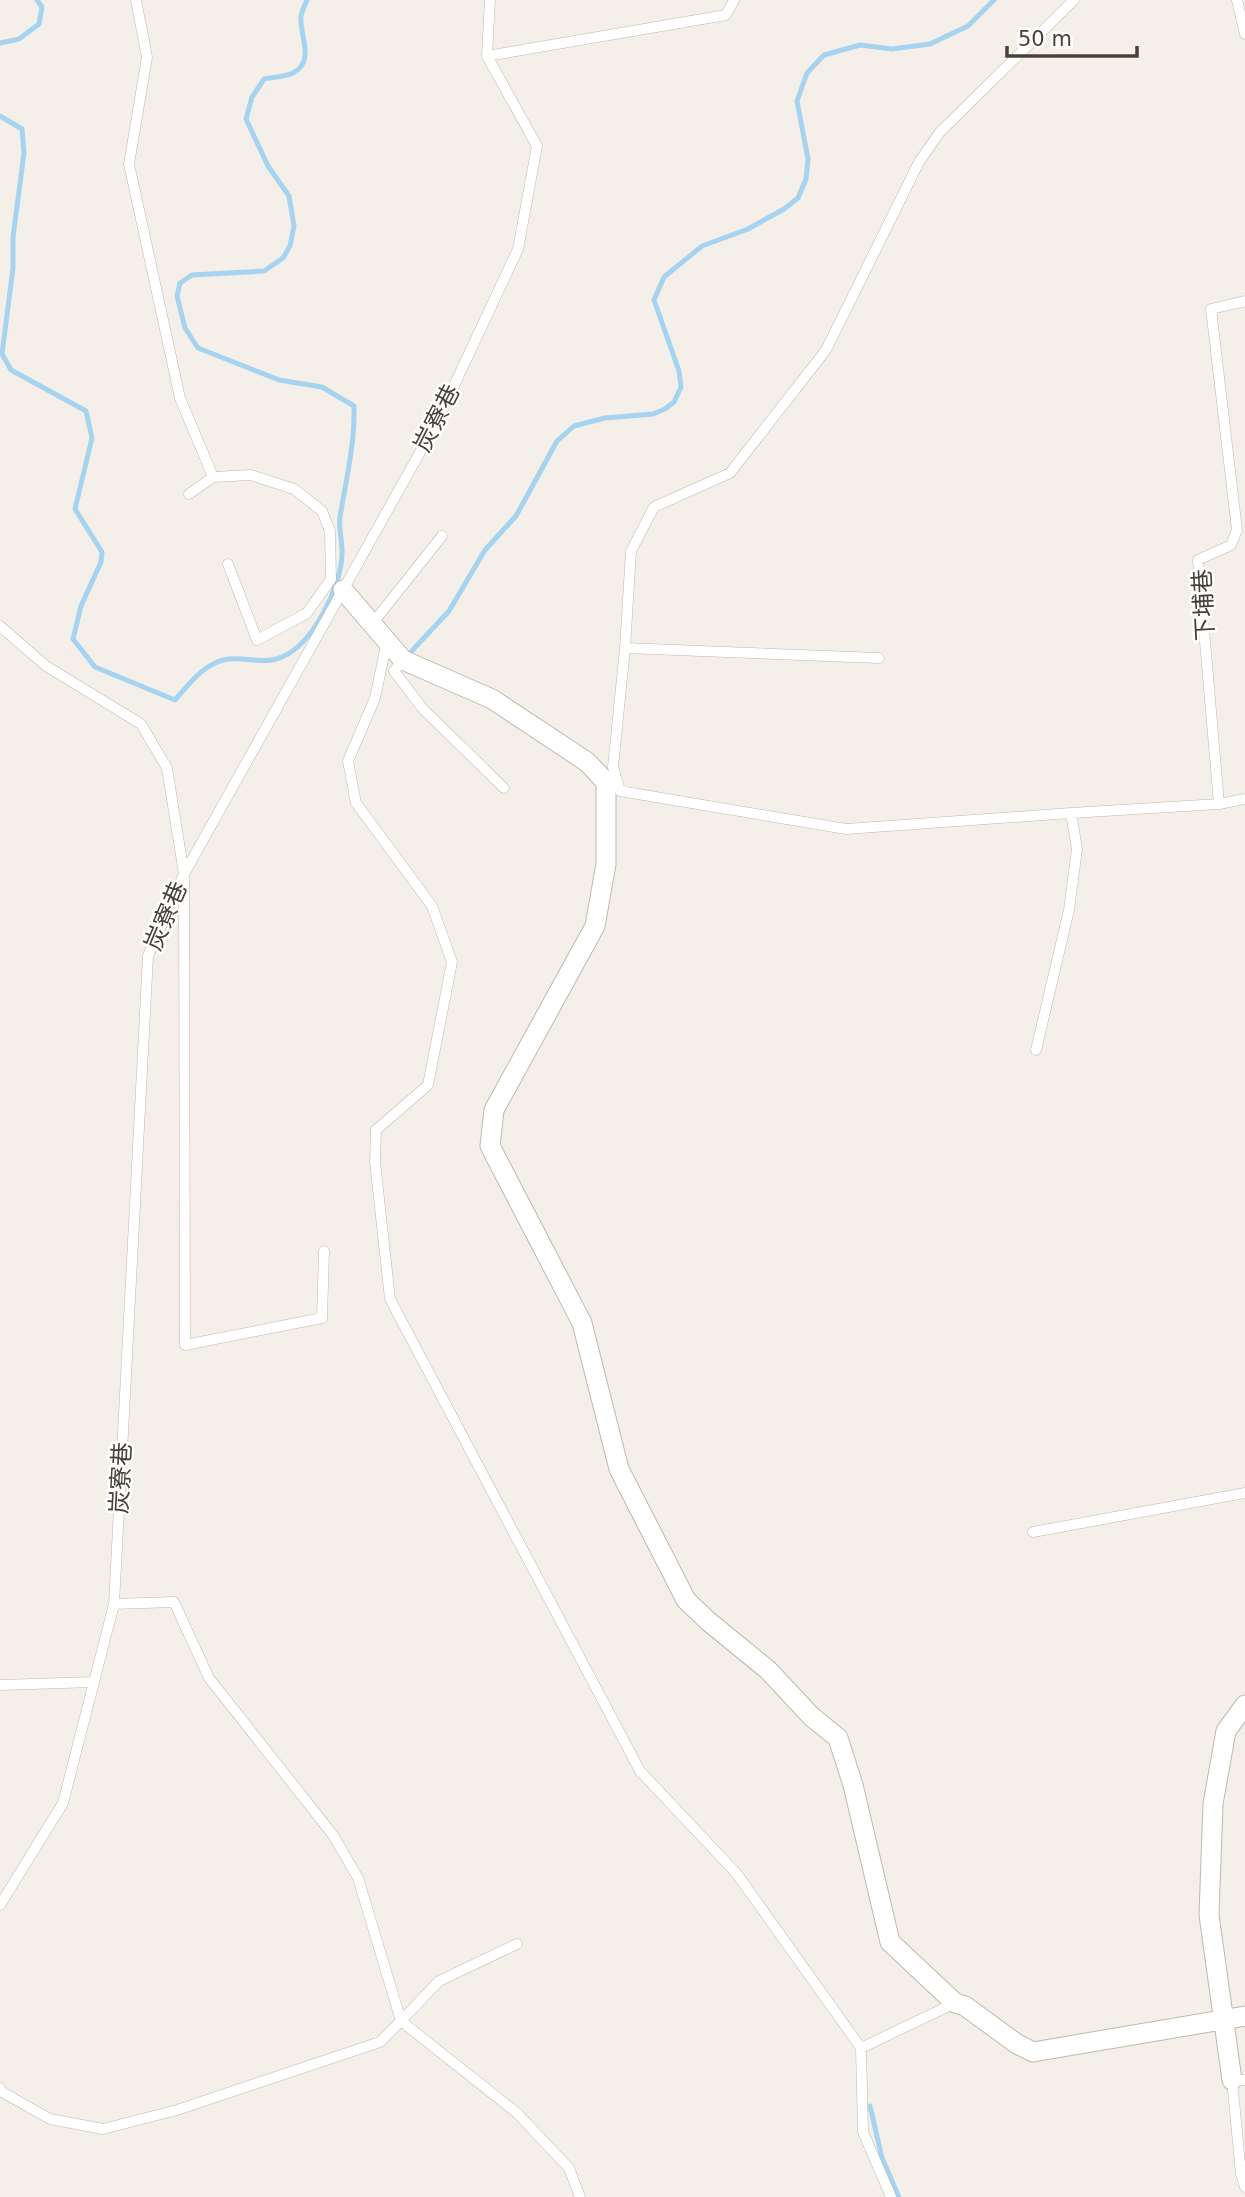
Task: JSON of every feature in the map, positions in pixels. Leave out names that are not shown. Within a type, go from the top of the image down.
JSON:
[{"type":"street","points":[[343,590],[403,660],[492,699],[587,762],[606,782],[606,864],[595,926],[495,1110],[490,1146],[582,1323],[619,1469],[687,1600],[708,1621],[768,1670],[812,1717],[838,1738],[853,1785],[890,1942],[955,2003],[965,2006],[1017,2045],[1033,2052],[1245,2016]]},
{"type":"street","points":[[1238,2080],[1223,2019],[1209,1915],[1213,1804],[1226,1731],[1245,1705]]},
{"type":"lane","points":[[136,0],[147,57],[130,164],[180,398],[212,477]]},
{"type":"lane","points":[[490,0],[487,56],[726,15],[734,0]]},
{"type":"lane","points":[[1074,0],[940,132],[919,162],[826,350],[730,473],[654,508],[631,551],[625,648],[612,767],[620,791],[846,829],[1219,804],[1245,799]]},
{"type":"lane","points":[[1237,0],[1245,34]]},
{"type":"lane","name":"炭寮巷","points":[[0,1905],[63,1803],[114,1604],[148,956],[184,874],[436,422],[518,249],[537,146],[487,56]]},
{"type":"lane","name":"下埔巷","points":[[1219,804],[1198,560],[1231,545],[1237,530],[1212,309],[1245,301]]},
{"type":"lane","points":[[189,494],[212,477],[250,475],[293,489],[322,511],[330,531],[331,579],[307,613],[257,640],[228,564]]},
{"type":"lane","points":[[372,624],[442,536]]},
{"type":"lane","points":[[0,625],[46,666],[141,724],[167,768],[184,874],[185,1345],[322,1318],[324,1251]]},
{"type":"lane","points":[[387,641],[375,698],[348,761],[356,803],[432,906],[452,962],[428,1085],[376,1130],[375,1162],[390,1299],[640,1771],[737,1874],[862,2048],[863,2132],[891,2197]]},
{"type":"lane","points":[[625,648],[879,658]]},
{"type":"lane","points":[[403,660],[394,671],[423,709],[504,788]]},
{"type":"lane","points":[[1036,1050],[1069,910],[1077,849],[1072,813]]},
{"type":"lane","points":[[1033,1532],[1245,1493]]},
{"type":"lane","points":[[114,1604],[174,1602],[209,1678],[333,1835],[358,1878],[401,2021],[517,2113],[569,2168],[580,2197]]},
{"type":"lane","points":[[0,1685],[94,1682]]},
{"type":"lane","points":[[0,2088],[2,2092],[50,2119],[103,2129],[177,2110],[380,2042],[439,1981],[517,1944]]},
{"type":"lane","points":[[862,2048],[955,2003]]},
{"type":"lane","points":[[1238,2080],[1241,2174],[1245,2187]]},
{"type":"waterway","points":[[0,43],[19,39],[39,24],[42,7],[37,0]]},
{"type":"waterway","points":[[0,116],[22,129],[24,153],[2,354],[11,370],[86,411],[92,438],[75,509],[102,552],[101,562],[81,606],[73,639],[95,667],[175,700],[199,674],[213,664],[229,659],[275,659],[293,650],[304,640],[323,613],[337,583],[340,568],[340,522],[352,448],[354,406],[322,387],[279,380],[198,348],[185,328],[177,296],[180,283],[192,275],[264,271],[283,258],[290,246],[294,226],[289,196],[268,166],[246,119],[252,97],[264,79],[293,73],[304,62],[301,16],[307,0]]},
{"type":"waterway","points":[[408,655],[449,611],[485,550],[516,516],[557,441],[574,426],[605,418],[653,414],[674,402],[681,387],[679,371],[654,300],[664,277],[702,246],[748,229],[798,198],[806,179],[808,159],[797,101],[807,73],[824,55],[860,45],[892,49],[930,44],[968,26],[994,0]]},
{"type":"waterway","points":[[870,2106],[882,2158],[899,2197]]}]
